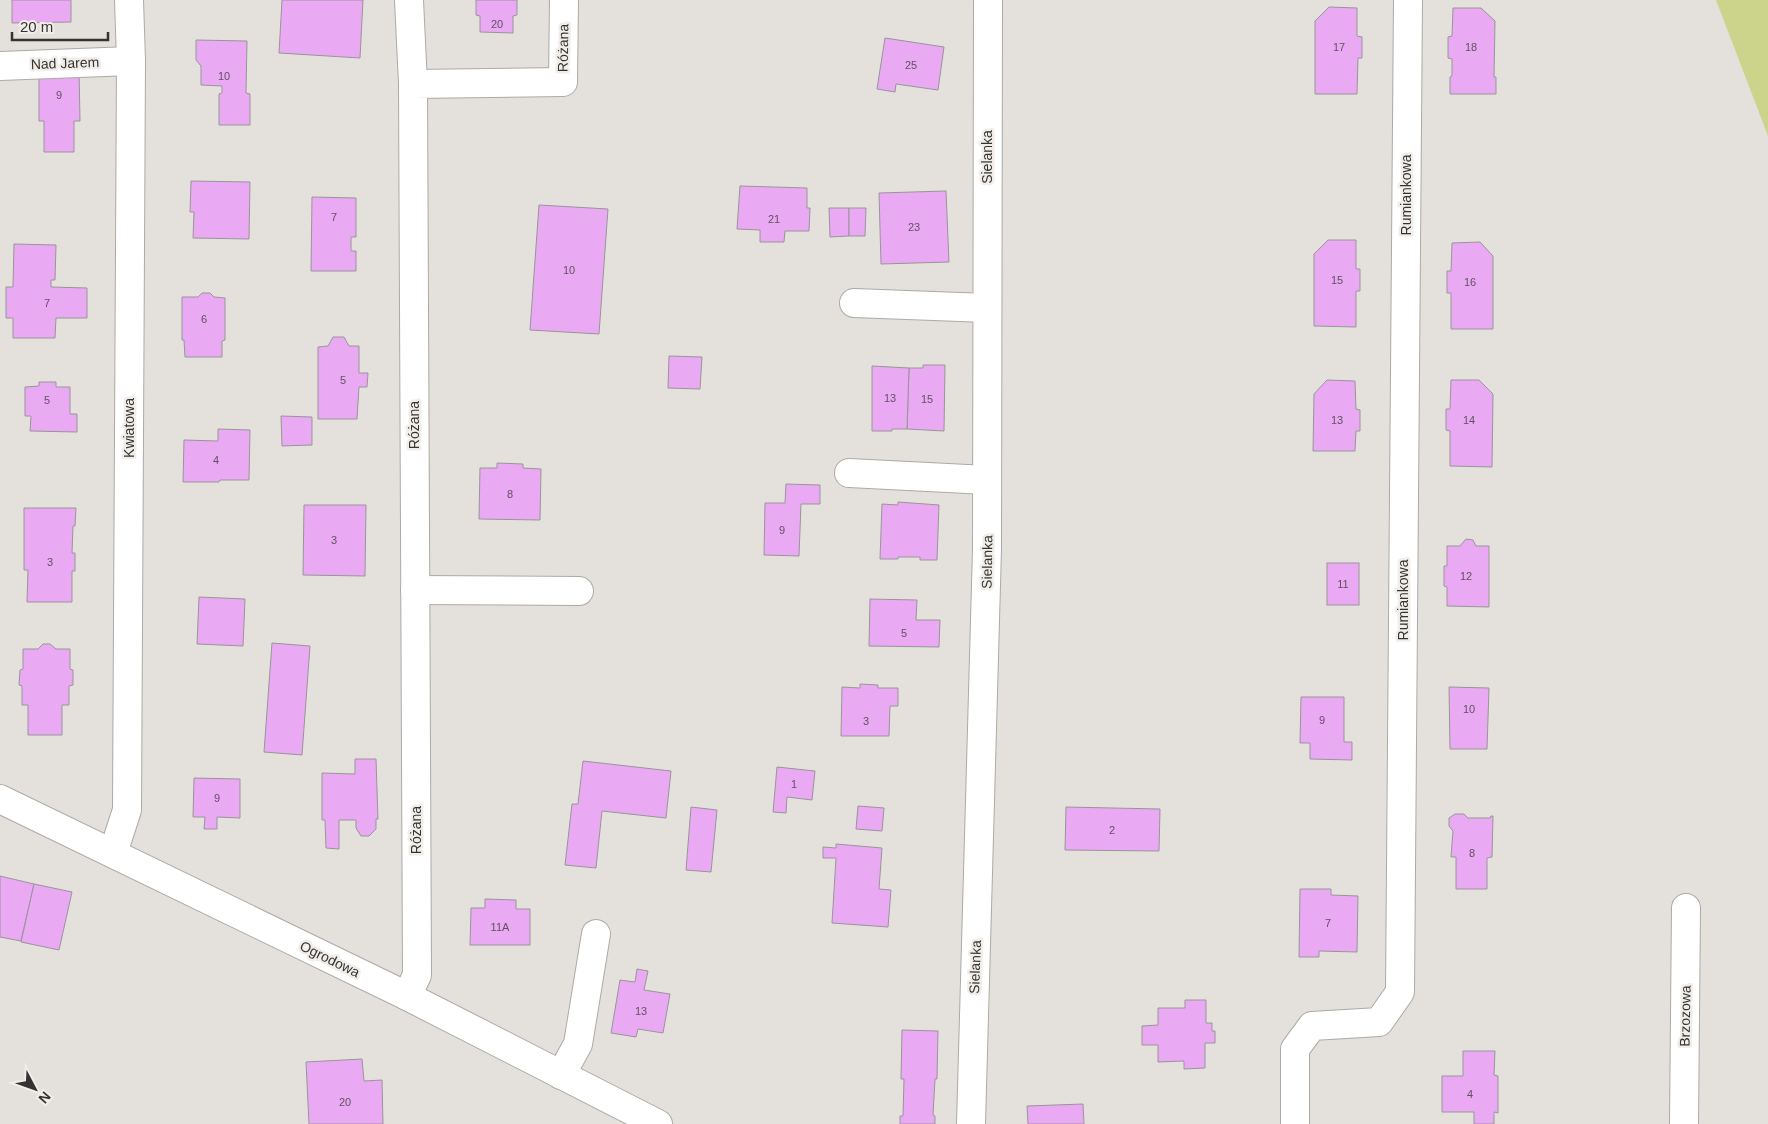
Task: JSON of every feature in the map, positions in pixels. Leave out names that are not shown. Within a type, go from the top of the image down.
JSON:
[{"type":"street","name":"Kwiatowa","points":[[113,853],[127,810],[129,0]]},
{"type":"street","points":[[409,0],[412,84]]},
{"type":"street","name":"Różana","points":[[407,996],[417,975],[412,84],[562,82],[564,0]]},
{"type":"street","name":"Sielanka","points":[[971,1124],[987,578],[988,0]]},
{"type":"street","name":"Rumiankowa","points":[[1295,1124],[1295,1049],[1312,1026],[1379,1022],[1400,992],[1408,0]]},
{"type":"street","name":"Nad Jarem","points":[[0,66],[130,61]]},
{"type":"street","points":[[854,303],[987,308]]},
{"type":"street","points":[[849,473],[987,480]]},
{"type":"street","points":[[415,590],[579,591]]},
{"type":"street","name":"Ogrodowa","points":[[0,799],[407,996],[658,1124]]},
{"type":"street","name":"Brzozowa","points":[[1684,1124],[1686,908]]},
{"type":"street","points":[[561,1075],[578,1044],[596,934]]},
{"type":"green space","points":[[1716,0],[1768,0],[1768,136]]},
{"type":"building","points":[[12,0],[71,0],[71,22],[12,23]]},
{"type":"building","points":[[282,0],[363,0],[360,58],[279,53]]},
{"type":"building","points":[[476,0],[517,0],[517,15],[513,16],[513,33],[480,32],[480,16],[476,15]]},
{"type":"building","points":[[1329,7],[1357,8],[1357,36],[1362,37],[1362,58],[1358,58],[1357,94],[1315,94],[1315,21]]},
{"type":"building","points":[[1453,8],[1481,8],[1495,21],[1494,77],[1496,77],[1496,94],[1450,94],[1452,59],[1448,58],[1448,37],[1452,36]]},
{"type":"building","points":[[885,38],[944,47],[938,90],[896,84],[895,92],[877,89]]},
{"type":"building","points":[[196,40],[247,41],[246,93],[250,94],[250,125],[219,125],[219,94],[222,93],[222,86],[201,85],[201,66],[196,60]]},
{"type":"building","points":[[39,68],[79,69],[80,121],[74,121],[74,152],[44,152],[44,121],[39,121]]},
{"type":"building","points":[[191,181],[250,182],[249,239],[193,238],[194,212],[190,212]]},
{"type":"building","points":[[740,186],[807,188],[807,208],[810,208],[809,231],[785,231],[784,242],[760,242],[760,230],[737,229]]},
{"type":"building","points":[[946,191],[949,262],[881,264],[879,193]]},
{"type":"building","points":[[312,197],[356,198],[356,237],[351,237],[351,251],[356,251],[356,271],[311,271]]},
{"type":"building","points":[[539,205],[608,209],[599,334],[530,330]]},
{"type":"building","points":[[829,208],[849,208],[849,236],[830,237]]},
{"type":"building","points":[[849,208],[866,208],[865,236],[849,236]]},
{"type":"building","points":[[1328,240],[1356,240],[1356,269],[1360,269],[1360,291],[1356,291],[1356,327],[1314,326],[1314,254]]},
{"type":"building","points":[[1480,242],[1493,256],[1493,329],[1451,329],[1451,293],[1447,293],[1447,271],[1451,271],[1452,243]]},
{"type":"building","points":[[14,244],[56,245],[55,280],[51,280],[51,287],[87,288],[87,318],[56,318],[55,338],[13,338],[13,318],[6,318],[6,287],[13,287]]},
{"type":"building","points":[[202,293],[210,293],[214,297],[225,298],[225,340],[222,341],[222,357],[185,357],[184,340],[182,340],[182,297],[198,297]]},
{"type":"building","points":[[333,337],[344,337],[349,346],[359,346],[359,373],[368,373],[367,387],[359,387],[357,419],[318,419],[318,347],[328,346]]},
{"type":"building","points":[[669,356],[702,357],[700,389],[668,388]]},
{"type":"building","points":[[923,365],[945,365],[944,431],[907,429],[909,368],[923,368]]},
{"type":"building","points":[[872,366],[909,368],[907,429],[872,431]]},
{"type":"building","points":[[1327,380],[1355,381],[1356,409],[1360,410],[1360,431],[1356,431],[1355,451],[1313,451],[1314,394]]},
{"type":"building","points":[[1451,380],[1479,380],[1493,394],[1492,467],[1450,466],[1450,431],[1446,430],[1446,409],[1450,409]]},
{"type":"building","points":[[39,382],[56,382],[56,387],[70,387],[70,414],[77,414],[77,432],[30,431],[31,416],[25,416],[25,387],[39,386]]},
{"type":"building","points":[[281,416],[312,417],[312,445],[282,446]]},
{"type":"building","points":[[218,429],[250,430],[249,480],[183,482],[184,440],[218,441]]},
{"type":"building","points":[[497,463],[523,464],[523,468],[541,469],[540,520],[479,519],[480,468],[497,468]]},
{"type":"building","points":[[786,484],[820,485],[820,504],[801,504],[799,556],[764,555],[765,503],[785,503]]},
{"type":"building","points":[[898,502],[939,505],[937,560],[920,560],[920,557],[880,559],[882,504],[898,505]]},
{"type":"building","points":[[304,505],[366,505],[365,576],[303,575]]},
{"type":"building","points":[[24,508],[76,508],[75,526],[73,526],[72,553],[75,553],[75,571],[72,571],[72,602],[27,602],[28,570],[24,570]]},
{"type":"building","points":[[1466,539],[1473,540],[1476,546],[1489,546],[1489,607],[1447,606],[1444,566],[1447,566],[1447,546],[1460,546]]},
{"type":"building","points":[[1327,563],[1359,563],[1359,605],[1327,605]]},
{"type":"building","points":[[199,597],[245,599],[243,646],[197,644]]},
{"type":"building","points":[[870,599],[917,600],[916,620],[940,620],[939,647],[869,646]]},
{"type":"building","points":[[272,643],[310,646],[302,755],[264,752]]},
{"type":"building","points":[[43,644],[50,644],[56,649],[70,649],[70,669],[73,670],[73,685],[69,686],[69,705],[62,705],[62,735],[28,735],[28,705],[22,705],[22,686],[19,685],[20,670],[23,669],[23,649],[38,649]]},
{"type":"building","points":[[860,684],[878,685],[878,688],[898,688],[898,706],[890,706],[889,736],[841,736],[842,687],[860,688]]},
{"type":"building","points":[[1449,687],[1489,688],[1487,749],[1450,749]]},
{"type":"building","points":[[1301,697],[1344,697],[1344,742],[1352,742],[1352,760],[1310,759],[1310,743],[1300,743]]},
{"type":"building","points":[[355,759],[376,759],[378,819],[376,819],[376,829],[369,836],[361,836],[356,828],[356,820],[339,820],[339,849],[326,848],[325,820],[322,820],[322,773],[355,774]]},
{"type":"building","points":[[583,761],[671,771],[666,818],[602,811],[596,868],[565,865],[572,804],[578,804]]},
{"type":"building","points":[[777,767],[815,771],[812,800],[787,797],[786,813],[773,812]]},
{"type":"building","points":[[194,778],[240,779],[240,818],[217,817],[217,829],[204,829],[205,817],[193,817]]},
{"type":"building","points":[[858,806],[884,808],[882,831],[856,829]]},
{"type":"building","points":[[691,807],[717,810],[711,872],[686,870]]},
{"type":"building","points":[[1066,807],[1160,809],[1159,851],[1065,850]]},
{"type":"building","points":[[1455,814],[1464,814],[1468,818],[1490,818],[1493,816],[1492,857],[1487,858],[1487,889],[1456,889],[1456,857],[1451,857],[1453,831],[1449,826],[1449,818]]},
{"type":"building","points":[[836,844],[882,848],[879,889],[891,890],[888,927],[832,923],[836,858],[823,858],[823,847],[836,848]]},
{"type":"building","points":[[0,876],[34,884],[21,941],[0,937]]},
{"type":"building","points":[[34,884],[72,892],[59,950],[21,942]]},
{"type":"building","points":[[1300,889],[1331,889],[1331,895],[1358,896],[1357,952],[1319,951],[1319,957],[1299,957]]},
{"type":"building","points":[[485,899],[516,900],[516,909],[530,909],[530,945],[470,945],[471,908],[485,908]]},
{"type":"building","points":[[637,969],[648,971],[644,990],[670,994],[663,1033],[638,1029],[636,1037],[611,1033],[620,980],[635,982]]},
{"type":"building","points":[[1185,1000],[1206,1000],[1206,1023],[1212,1023],[1212,1031],[1215,1031],[1215,1043],[1205,1043],[1205,1068],[1184,1069],[1184,1061],[1158,1062],[1158,1045],[1142,1045],[1142,1026],[1158,1025],[1158,1008],[1185,1008]]},
{"type":"building","points":[[902,1030],[938,1031],[937,1079],[935,1079],[933,1115],[935,1116],[935,1124],[900,1124],[900,1116],[903,1116],[904,1079],[901,1079]]},
{"type":"building","points":[[1463,1051],[1495,1051],[1494,1075],[1498,1076],[1498,1113],[1494,1112],[1494,1124],[1474,1124],[1474,1112],[1442,1112],[1442,1076],[1463,1076]]},
{"type":"building","points":[[362,1059],[364,1081],[382,1080],[383,1124],[309,1124],[306,1062]]},
{"type":"building","points":[[1083,1104],[1084,1124],[1028,1124],[1027,1106]]}]
